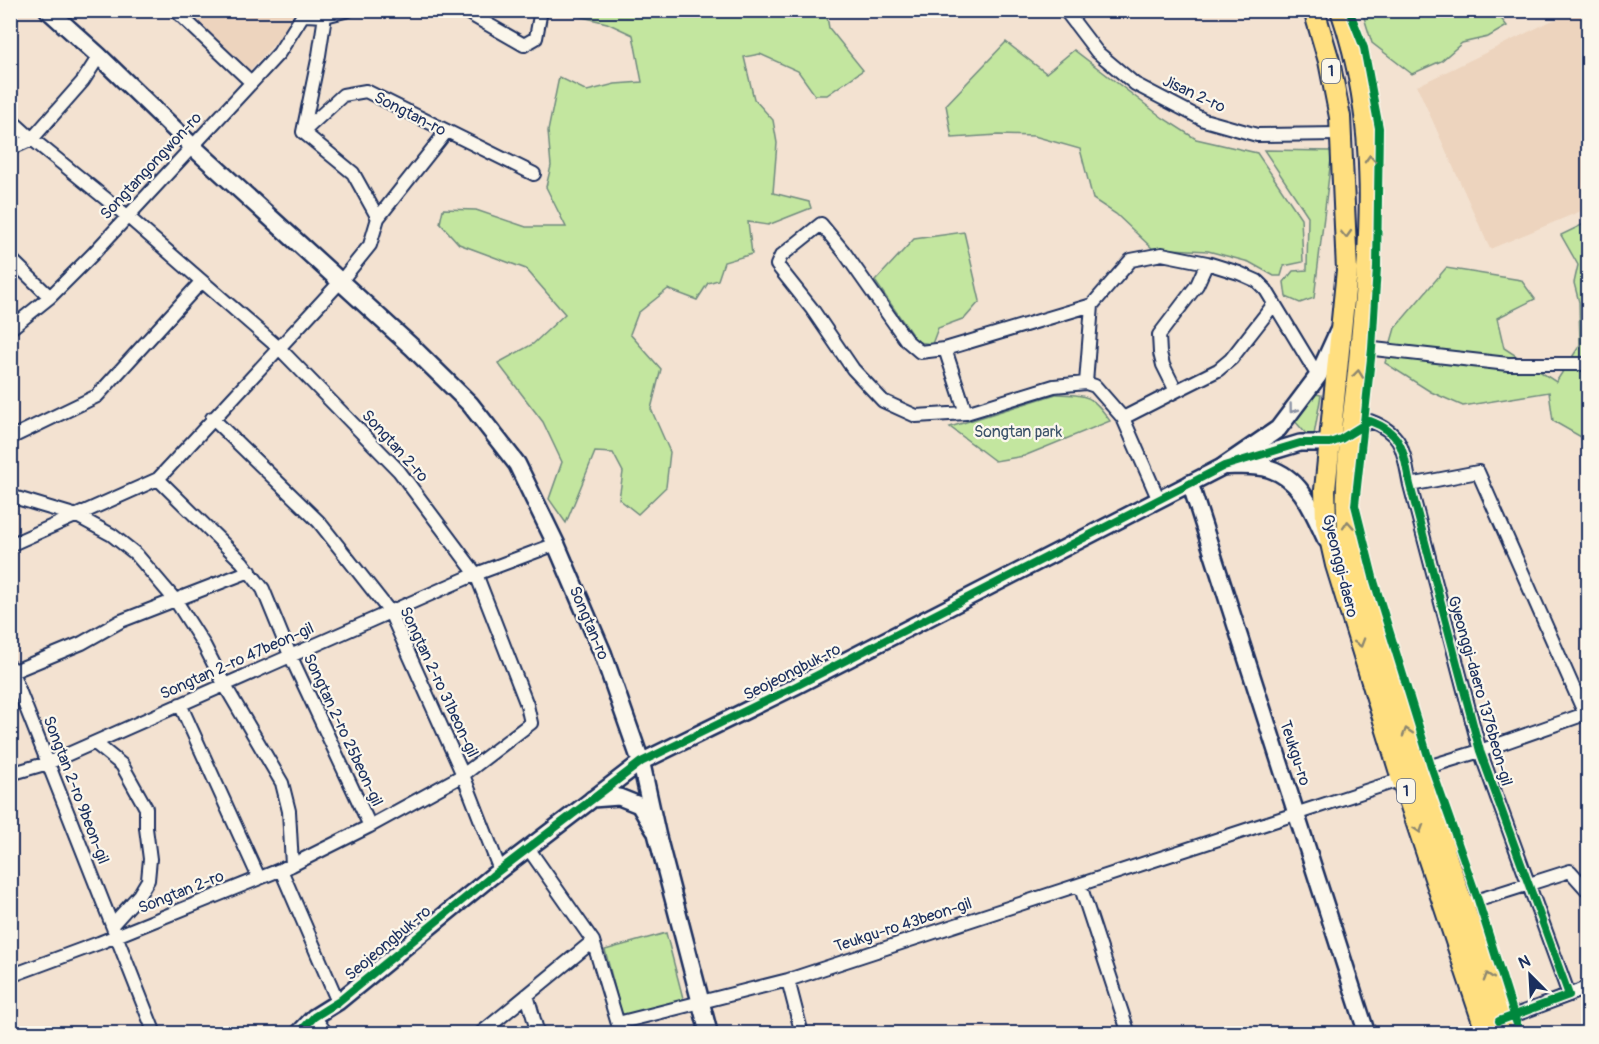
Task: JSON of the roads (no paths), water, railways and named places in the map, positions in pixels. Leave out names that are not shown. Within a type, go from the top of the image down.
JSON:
[{"type":"main road","name":"Songtan-ro","points":[[48,10],[192,146],[341,281],[470,404],[517,464],[556,543],[603,654],[641,762],[657,835],[710,1034]]},
{"type":"main road","name":"Gyeonggi-daero","points":[[1314,10],[1329,62],[1340,117],[1347,270],[1325,490],[1326,521],[1332,547],[1410,775],[1491,1030]]},
{"type":"main road","name":"Gyeonggi-daero","points":[[1341,10],[1347,26],[1365,113],[1372,197],[1369,262],[1348,473],[1348,527],[1356,572],[1410,775],[1463,905],[1489,980],[1491,1030]]},
{"type":"main road","points":[[1224,466],[1278,429],[1318,376],[1342,322]]},
{"type":"main road","points":[[1224,466],[1269,468],[1293,480],[1310,506],[1327,543],[1332,547]]},
{"type":"street","points":[[175,10],[251,82]]},
{"type":"street","name":"Songtangongwon-ro","points":[[10,329],[51,297],[127,216],[279,53],[306,13],[325,16],[349,10]]},
{"type":"street","points":[[463,10],[524,45],[536,38],[541,10]]},
{"type":"street","name":"Jisan 2-ro","points":[[1065,10],[1097,52],[1135,84],[1204,120],[1257,135],[1341,134]]},
{"type":"street","points":[[325,16],[303,132],[353,173],[378,218]]},
{"type":"street","points":[[10,149],[32,139],[83,81],[99,56]]},
{"type":"street","name":"Songtan-ro","points":[[303,132],[343,96],[366,91],[534,174]]},
{"type":"street","name":"Songtan 2-ro","points":[[10,119],[127,216],[280,349],[399,471],[476,574],[527,705],[531,723],[463,775],[369,826],[286,867],[113,930],[10,976]]},
{"type":"street","points":[[10,545],[158,479],[341,281],[370,245],[378,218],[446,132]]},
{"type":"street","points":[[1158,498],[1123,418],[1095,386],[1086,383],[1054,386],[966,413],[916,416],[883,401],[853,369],[812,309],[777,265],[781,256],[821,224],[906,340],[920,351],[945,349],[1092,305],[1131,260],[1162,255],[1208,263],[1257,280],[1318,376]]},
{"type":"street","points":[[10,258],[51,297]]},
{"type":"street","points":[[1176,391],[1163,365],[1159,335],[1197,285],[1208,263]]},
{"type":"street","points":[[10,438],[98,396],[201,282]]},
{"type":"street","points":[[1123,418],[1218,370],[1232,359],[1274,304]]},
{"type":"street","points":[[1086,383],[1092,305]]},
{"type":"street","points":[[1340,343],[1361,348],[1508,364],[1588,364]]},
{"type":"street","points":[[945,349],[966,413]]},
{"type":"street","name":"Songtan 2-ro 31beon-gil","points":[[212,418],[319,522],[390,612],[463,775]]},
{"type":"street","name":"Gyeonggi-daero 1376beon-gil","points":[[1352,433],[1370,421],[1384,426],[1401,443],[1480,751],[1569,995]]},
{"type":"street","name":"Seojeongbuk-ro","points":[[298,1034],[314,1017],[338,1002],[500,870],[641,762],[796,686],[1224,466],[1300,443],[1330,443],[1352,433]]},
{"type":"street","name":"Teukgu-ro 43beon-gil","points":[[620,1028],[788,980],[1080,885],[1296,814],[1585,714],[1478,472],[1410,485]]},
{"type":"street","name":"Songtan 2-ro 25beon-gil","points":[[158,479],[250,571],[263,589],[290,655],[369,826]]},
{"type":"street","name":"Teukgu-ro","points":[[1190,483],[1367,1034]]},
{"type":"street","points":[[10,496],[77,516],[125,544],[176,601],[204,645],[282,783],[289,811],[286,867],[338,1002]]},
{"type":"street","points":[[476,574],[556,543]]},
{"type":"street","points":[[11,669],[82,643],[121,621],[250,571]]},
{"type":"street","name":"Songtan 2-ro 47beon-gil","points":[[10,774],[48,763],[95,743],[476,574]]},
{"type":"street","name":"Songtan 2-ro 9beon-gil","points":[[11,669],[113,930]]},
{"type":"street","points":[[180,704],[259,878]]},
{"type":"street","points":[[95,743],[122,765],[146,808],[150,859],[147,880],[139,895],[113,930],[155,1034]]},
{"type":"street","points":[[463,775],[500,870]]},
{"type":"street","points":[[592,799],[619,797],[639,805],[657,835]]},
{"type":"street","points":[[528,848],[593,941],[620,1028]]},
{"type":"street","points":[[1463,905],[1570,870],[1588,891]]},
{"type":"street","points":[[1080,885],[1129,1034]]},
{"type":"street","points":[[480,1034],[593,941]]},
{"type":"street","points":[[788,980],[802,1034]]},
{"type":"street","points":[[1491,1030],[1588,987]]},
{"type":"street","points":[[527,995],[537,1034]]},
{"type":"street","points":[[286,1034],[314,1017]]},
{"type":"street","points":[[309,1034],[314,1017]]},
{"type":"street","points":[[314,1017],[327,1034]]},
{"type":"park label","name":"Songtan park","points":[[1018,432]]}]
